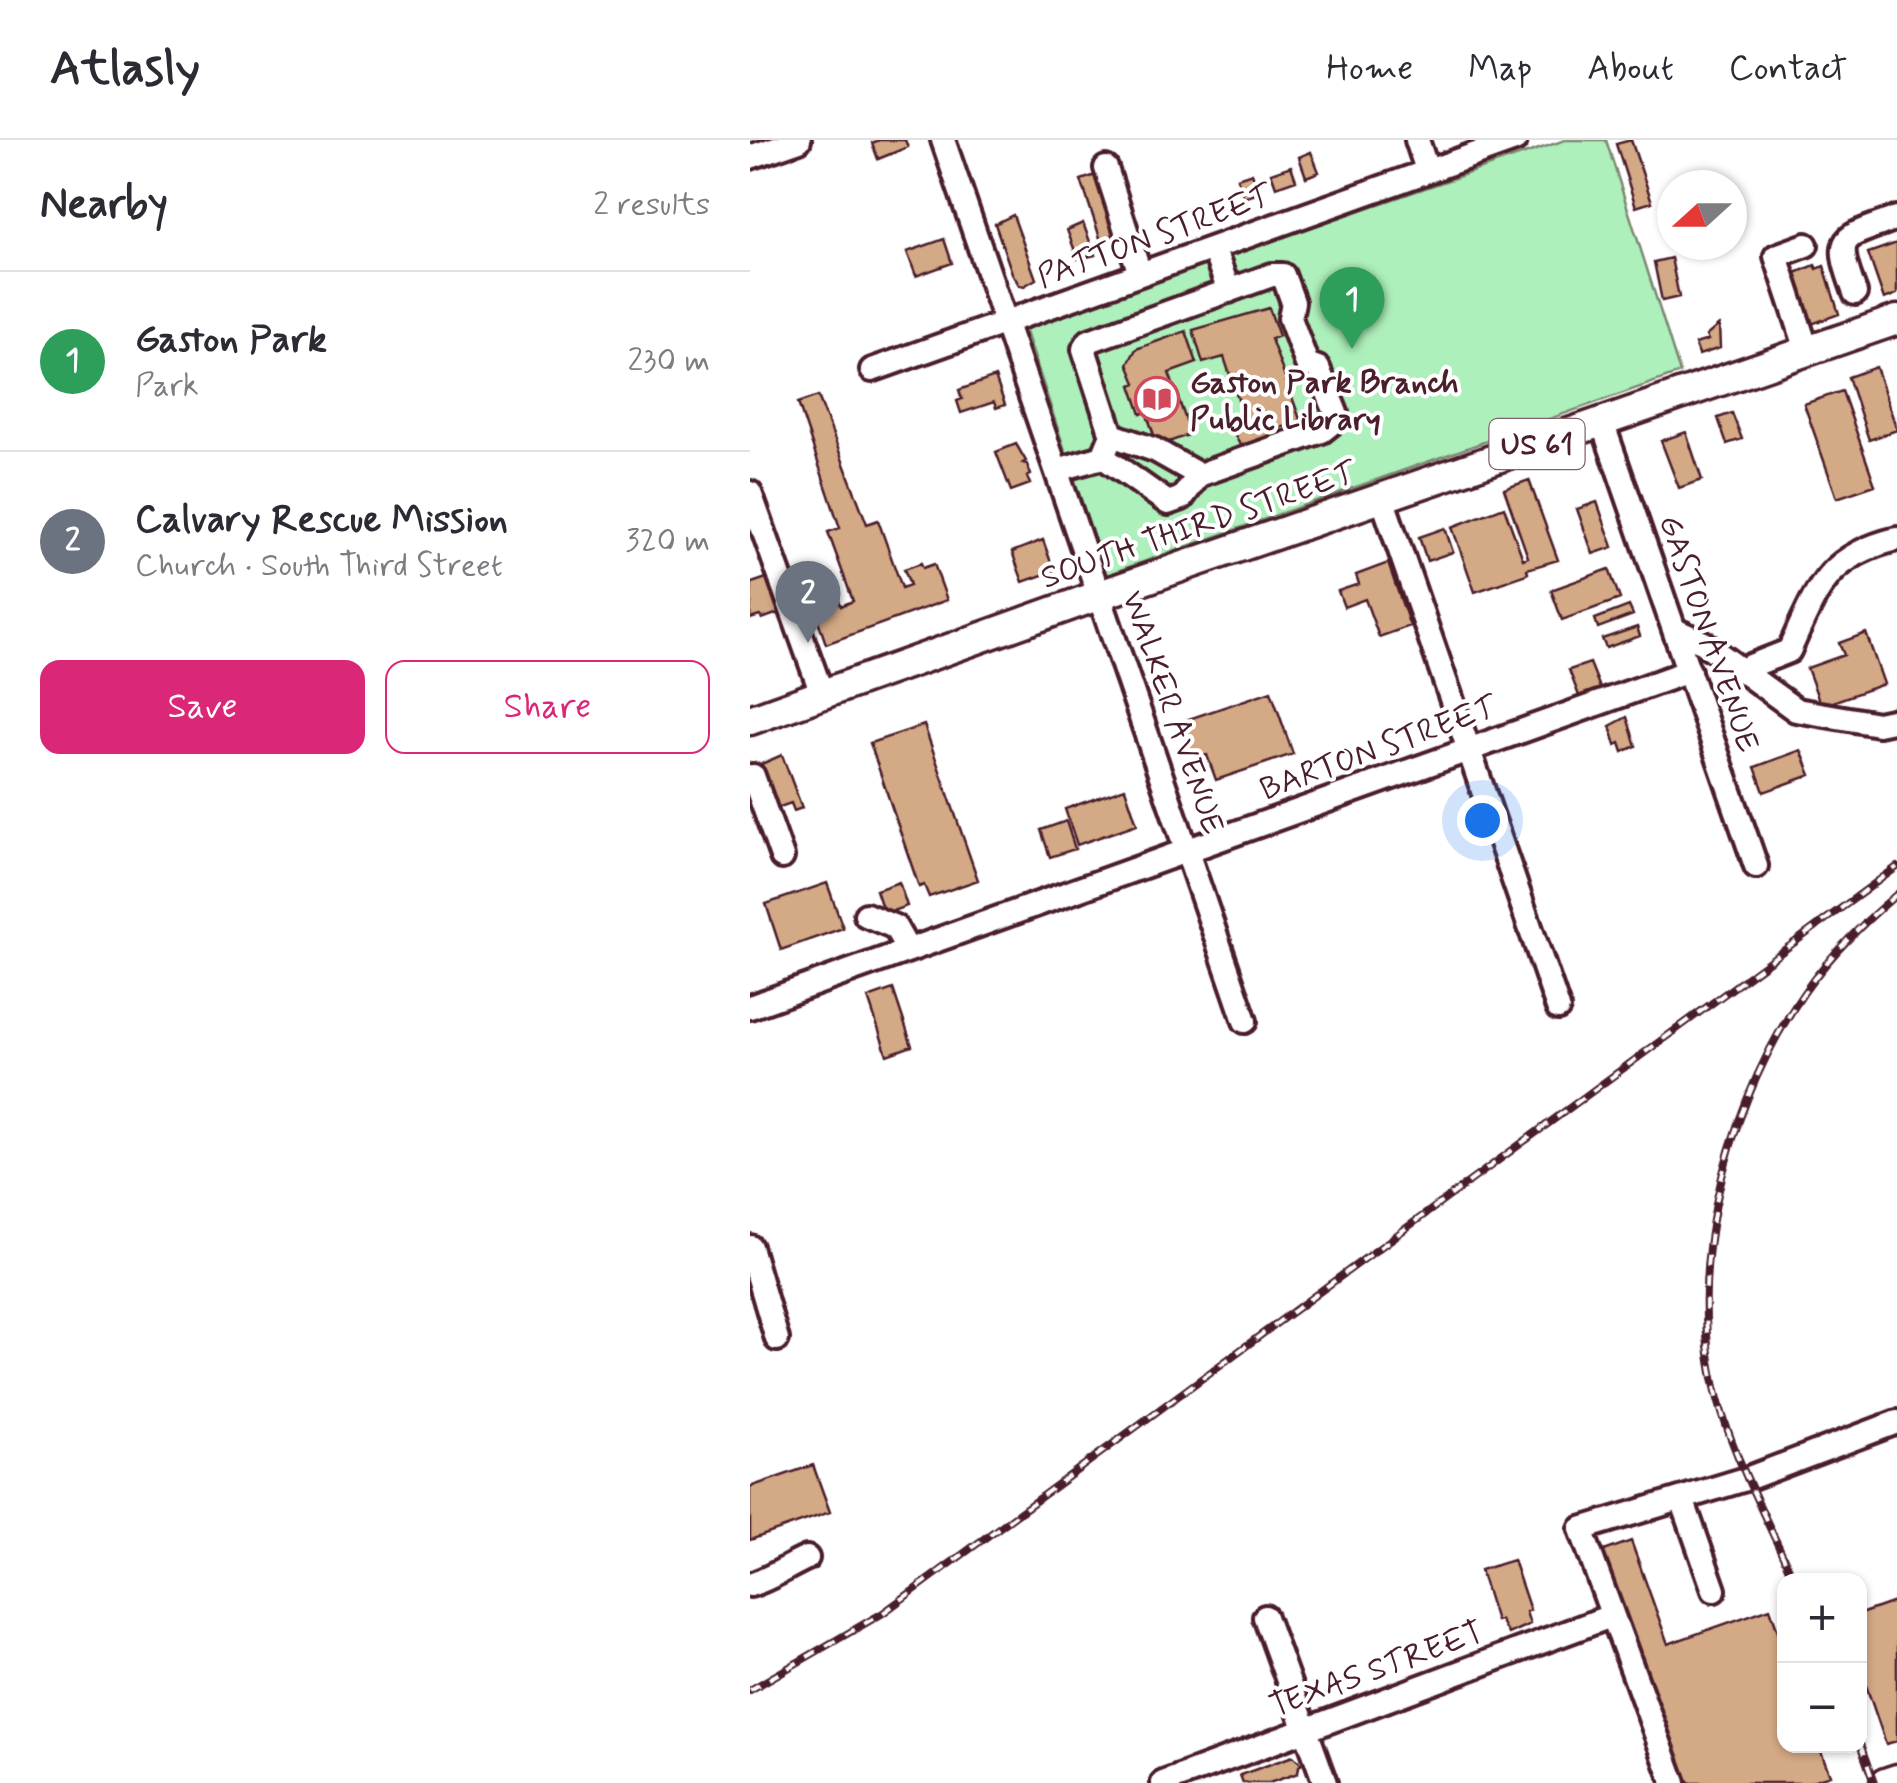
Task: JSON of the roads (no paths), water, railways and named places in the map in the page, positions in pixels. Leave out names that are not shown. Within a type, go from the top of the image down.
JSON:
[{"type":"main road","name":"SOUTH THIRD STREET","points":[[750,720],[1897,320]]},
{"type":"main road","points":[[1885,1783],[1897,1779]]},
{"type":"street","points":[[750,158],[799,140]]},
{"type":"street","name":"WALKER AVENUE","points":[[942,140],[1245,1021]]},
{"type":"street","points":[[1417,140],[1428,170]]},
{"type":"street","name":"PATTON STREET","points":[[872,370],[1515,140]]},
{"type":"street","points":[[1106,168],[1140,274]]},
{"type":"street","points":[[1856,293],[1842,257],[1843,245],[1848,236],[1897,218]]},
{"type":"street","points":[[1806,245],[1776,256],[1807,350]]},
{"type":"street","points":[[1213,248],[1229,291]]},
{"type":"street","points":[[1272,275],[1283,275],[1293,302],[1290,318],[1307,364],[1318,368],[1336,413],[1322,432],[1199,475],[1182,498],[1168,503],[1108,446],[1084,349],[1089,341],[1229,291],[1272,275]]},
{"type":"street","name":"GASTON AVENUE","points":[[1602,422],[1756,866]]},
{"type":"street","points":[[1057,470],[1108,446],[1155,450],[1199,475]]},
{"type":"street","points":[[750,493],[822,694]]},
{"type":"street","points":[[1382,498],[1558,1008]]},
{"type":"street","points":[[1743,669],[1789,651],[1830,572],[1848,558],[1897,539]]},
{"type":"street","points":[[1675,630],[1704,643],[1796,710],[1878,724],[1897,720]]},
{"type":"street","name":"BARTON STREET","points":[[750,1007],[1690,670]]},
{"type":"street","points":[[750,777],[753,776],[782,858]]},
{"type":"street","points":[[866,915],[895,928],[908,950]]},
{"type":"street","points":[[750,1247],[777,1339]]},
{"type":"street","points":[[1674,1783],[1581,1529],[1749,1478],[1897,1422]]},
{"type":"street","points":[[1682,1499],[1714,1590]]},
{"type":"street","points":[[750,1585],[781,1575],[789,1566],[807,1558]]},
{"type":"street","points":[[1265,1616],[1325,1783]]},
{"type":"street","name":"TEXAS STREET","points":[[1163,1783],[1612,1616]]},
{"type":"railway","points":[[750,1690],[883,1613],[1897,867]]},
{"type":"railway","points":[[1791,1573],[1729,1434],[1710,1363],[1706,1310],[1716,1203],[1747,1099],[1795,1006],[1842,946],[1897,894]]},
{"type":"railway","points":[[1863,1753],[1874,1783]]},
{"type":"place","name":"Gaston Park","points":[[1352,349]]},
{"type":"place","name":"Gaston Park Branch Public Library","points":[[1157,399]]},
{"type":"place","name":"Calvary Rescue Mission","points":[[808,643]]}]
